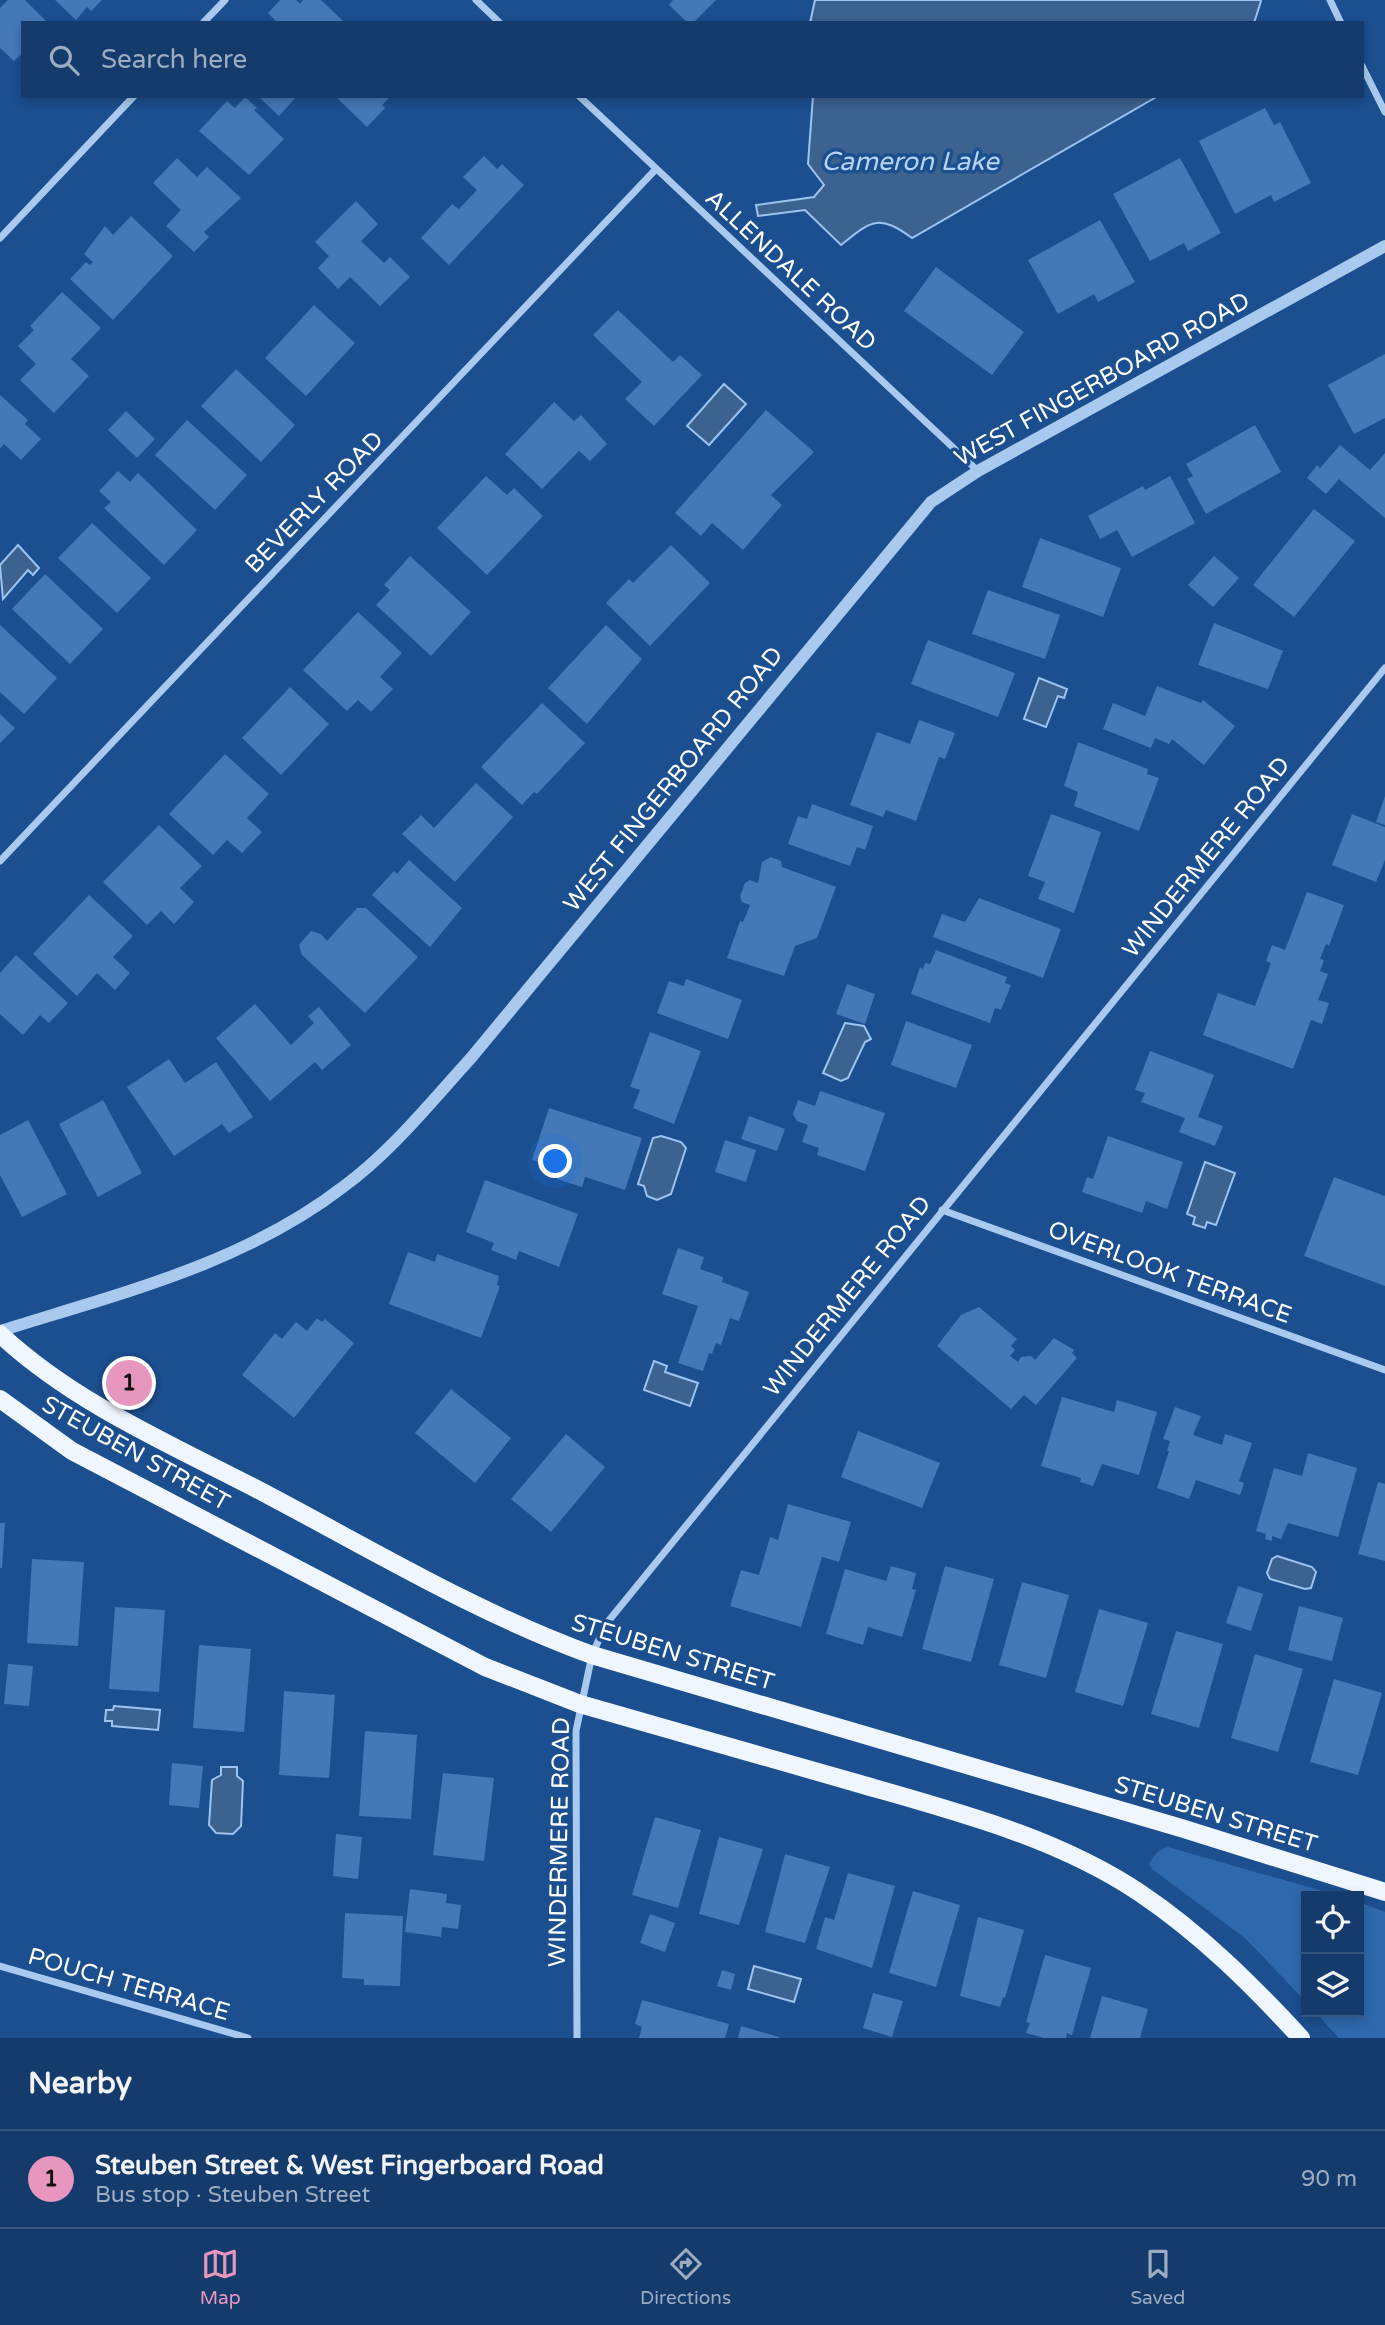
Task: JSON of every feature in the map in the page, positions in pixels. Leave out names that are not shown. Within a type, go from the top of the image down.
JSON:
[{"type":"main road","name":"STEUBEN STREET","points":[[0,1333],[32,1363],[93,1402],[522,1628],[592,1655],[1181,1828],[1385,1892]]},
{"type":"main road","name":"STEUBEN STREET","points":[[0,1399],[72,1451],[485,1667],[580,1704],[974,1817],[1072,1855],[1140,1893],[1193,1931],[1247,1980],[1301,2038]]},
{"type":"street","points":[[205,21],[225,0]]},
{"type":"street","points":[[476,0],[498,21]]},
{"type":"street","points":[[1330,0],[1340,21]]},
{"type":"street","points":[[1364,70],[1385,112]]},
{"type":"street","points":[[0,238],[132,98]]},
{"type":"street","name":"ALLENDALE ROAD","points":[[581,98],[978,471]]},
{"type":"street","name":"BEVERLY ROAD","points":[[0,861],[656,169]]},
{"type":"street","name":"WEST FINGERBOARD ROAD","points":[[0,1333],[164,1279],[227,1255],[296,1219],[370,1166],[471,1058],[931,502],[978,471],[1385,246]]},
{"type":"street","name":"WINDERMERE ROAD","points":[[577,2038],[575,1755],[580,1704],[592,1655],[615,1610],[1385,668]]},
{"type":"street","name":"OVERLOOK TERRACE","points":[[942,1210],[1385,1370]]},
{"type":"street","name":"POUCH TERRACE","points":[[0,1966],[248,2038]]},
{"type":"shaded area","points":[[1168,1847],[1322,1891],[1301,1891],[1301,1997],[1246,1939],[1152,1869],[1149,1864],[1162,1849]]},
{"type":"shaded area","points":[[1364,1904],[1385,1912],[1385,2038],[1339,2038],[1320,2017],[1364,2017]]},
{"type":"water","points":[[815,0],[1261,1],[1255,21],[810,21]]},
{"type":"water","name":"Cameron Lake","points":[[813,98],[1155,98],[912,238],[891,225],[875,223],[860,230],[841,245],[805,210],[758,216],[756,205],[814,197],[824,185],[808,164]]},
{"type":"water","points":[[724,384],[746,404],[709,445],[687,426]]},
{"type":"water","points":[[18,545],[39,568],[33,575],[28,570],[3,599],[0,565]]},
{"type":"water","points":[[1039,678],[1067,689],[1064,698],[1058,696],[1046,727],[1024,719]]},
{"type":"water","points":[[845,1023],[864,1026],[871,1039],[865,1042],[848,1078],[841,1081],[823,1073]]},
{"type":"water","points":[[661,1136],[681,1142],[686,1148],[671,1194],[657,1200],[647,1196],[644,1186],[638,1184],[653,1138]]},
{"type":"water","points":[[1205,1162],[1235,1173],[1216,1225],[1207,1222],[1205,1228],[1193,1224],[1195,1217],[1187,1214]]},
{"type":"water","points":[[654,1361],[667,1366],[665,1372],[698,1383],[690,1406],[644,1390]]},
{"type":"water","points":[[1277,1556],[1312,1567],[1316,1572],[1311,1588],[1305,1589],[1270,1579],[1267,1573],[1272,1559]]},
{"type":"water","points":[[114,1706],[160,1710],[158,1730],[112,1726],[112,1721],[105,1721],[106,1710],[113,1710]]},
{"type":"water","points":[[221,1767],[237,1767],[237,1776],[243,1781],[241,1826],[233,1834],[216,1833],[209,1825],[212,1780],[221,1775]]},
{"type":"water","points":[[754,1966],[801,1979],[794,2002],[748,1989]]},
{"type":"building","points":[[8,0],[25,0],[46,21],[21,21],[21,55],[14,61],[0,48],[0,8]]},
{"type":"building","points":[[55,0],[102,0],[91,11],[87,7],[76,20]]},
{"type":"building","points":[[280,0],[296,0],[300,4],[303,0],[321,0],[343,21],[276,21],[268,13]]},
{"type":"building","points":[[673,0],[716,0],[695,21],[686,21],[669,5]]},
{"type":"building","points":[[246,98],[257,108],[254,110],[284,139],[249,175],[199,131],[227,101],[235,108]]},
{"type":"building","points":[[260,98],[295,98],[279,116]]},
{"type":"building","points":[[337,98],[389,98],[382,105],[385,108],[367,127]]},
{"type":"building","points":[[1265,108],[1274,125],[1280,122],[1311,183],[1274,202],[1271,195],[1235,214],[1199,141]]},
{"type":"building","points":[[484,156],[497,169],[502,164],[524,185],[449,265],[421,238],[452,204],[459,209],[477,190],[463,177]]},
{"type":"building","points":[[177,158],[197,177],[207,167],[241,198],[204,232],[209,237],[194,252],[166,226],[181,210],[153,183]]},
{"type":"building","points":[[1180,158],[1221,233],[1188,251],[1184,243],[1150,261],[1113,194]]},
{"type":"building","points":[[356,201],[378,224],[361,241],[384,263],[390,257],[410,277],[380,306],[350,277],[338,289],[318,268],[329,256],[315,242]]},
{"type":"building","points":[[131,216],[173,256],[113,320],[70,279],[86,262],[90,265],[93,262],[84,254],[105,226],[113,235]]},
{"type":"building","points":[[1100,220],[1135,282],[1098,302],[1094,294],[1058,314],[1028,260]]},
{"type":"building","points":[[936,267],[1024,332],[992,375],[904,311]]},
{"type":"building","points":[[62,292],[101,328],[71,359],[89,376],[54,413],[20,380],[36,364],[18,346],[34,330],[30,326]]},
{"type":"building","points":[[314,305],[355,343],[306,396],[265,358]]},
{"type":"building","points":[[618,310],[673,362],[680,355],[702,375],[654,426],[625,399],[642,382],[593,335]]},
{"type":"building","points":[[1385,354],[1385,418],[1354,434],[1328,385]]},
{"type":"building","points":[[236,369],[295,425],[261,462],[201,406]]},
{"type":"building","points":[[0,395],[28,420],[25,424],[41,439],[21,460],[4,444],[0,449]]},
{"type":"building","points":[[554,402],[574,421],[581,415],[607,444],[590,461],[579,451],[542,489],[505,454]]},
{"type":"building","points":[[766,410],[814,452],[771,495],[782,505],[743,550],[712,523],[701,536],[675,513]]},
{"type":"building","points":[[126,411],[155,439],[137,458],[108,430]]},
{"type":"building","points":[[187,420],[247,475],[215,510],[155,455]]},
{"type":"building","points":[[1255,425],[1281,472],[1206,514],[1187,479],[1193,476],[1186,464]]},
{"type":"building","points":[[1340,445],[1370,470],[1385,453],[1385,518],[1339,479],[1326,494],[1307,478],[1317,465],[1320,468]]},
{"type":"building","points":[[118,471],[130,482],[138,473],[197,530],[164,565],[104,508],[111,502],[99,491]]},
{"type":"building","points":[[486,476],[507,495],[514,488],[543,516],[487,575],[437,528]]},
{"type":"building","points":[[1170,476],[1195,523],[1132,557],[1117,530],[1100,539],[1088,516],[1143,486],[1145,490]]},
{"type":"building","points":[[1314,509],[1355,541],[1294,617],[1253,585]]},
{"type":"building","points":[[92,523],[151,578],[117,613],[58,558]]},
{"type":"building","points":[[1040,538],[1121,568],[1103,617],[1022,587]]},
{"type":"building","points":[[671,545],[710,583],[650,646],[606,603],[629,579],[633,583]]},
{"type":"building","points":[[410,556],[471,612],[431,656],[376,605],[390,590],[384,585]]},
{"type":"building","points":[[1214,556],[1239,578],[1213,607],[1188,585]]},
{"type":"building","points":[[45,574],[103,629],[70,664],[12,609]]},
{"type":"building","points":[[988,590],[1060,615],[1045,659],[972,634]]},
{"type":"building","points":[[358,612],[402,653],[380,677],[393,689],[371,712],[358,700],[347,711],[303,670]]},
{"type":"building","points":[[1214,623],[1283,651],[1268,689],[1198,665]]},
{"type":"building","points":[[0,625],[57,678],[24,714],[0,692]]},
{"type":"building","points":[[606,625],[642,659],[587,724],[548,688]]},
{"type":"building","points":[[928,640],[1015,673],[998,717],[911,684]]},
{"type":"building","points":[[1157,686],[1201,703],[1203,700],[1235,726],[1204,765],[1172,739],[1169,744],[1155,738],[1151,748],[1103,729],[1113,703],[1145,716]]},
{"type":"building","points":[[290,687],[329,724],[281,775],[242,738]]},
{"type":"building","points":[[542,703],[585,743],[537,794],[534,792],[522,805],[481,767]]},
{"type":"building","points":[[0,714],[15,728],[0,743]]},
{"type":"building","points":[[919,720],[955,733],[945,759],[939,757],[916,821],[886,810],[883,817],[850,805],[877,732],[910,744]]},
{"type":"building","points":[[1078,742],[1148,769],[1147,774],[1159,778],[1139,831],[1074,806],[1078,792],[1064,786]]},
{"type":"building","points":[[225,754],[269,794],[247,818],[262,832],[242,853],[227,840],[213,855],[169,814]]},
{"type":"building","points":[[476,783],[513,817],[455,882],[402,834],[421,815],[434,828]]},
{"type":"building","points":[[1385,796],[1385,825],[1376,822]]},
{"type":"building","points":[[812,804],[873,826],[865,850],[857,847],[850,866],[788,844],[798,816],[807,819]]},
{"type":"building","points":[[1051,814],[1101,832],[1074,913],[1038,899],[1045,882],[1028,876]]},
{"type":"building","points":[[1352,814],[1385,827],[1385,860],[1376,882],[1332,865]]},
{"type":"building","points":[[159,825],[202,866],[180,888],[194,902],[174,924],[161,911],[147,925],[103,882]]},
{"type":"building","points":[[771,857],[781,861],[782,867],[836,887],[817,938],[795,946],[784,976],[727,958],[740,921],[743,922],[750,905],[742,902],[740,896],[745,883],[750,880],[758,883],[762,862]]},
{"type":"building","points":[[409,860],[462,908],[430,947],[372,895],[394,871],[397,874]]},
{"type":"building","points":[[1307,892],[1344,905],[1329,946],[1326,944],[1320,959],[1324,960],[1320,971],[1328,974],[1318,1000],[1329,1003],[1322,1024],[1311,1020],[1293,1069],[1203,1035],[1218,993],[1255,1006],[1271,963],[1266,961],[1272,945],[1285,950]]},
{"type":"building","points":[[89,895],[133,936],[113,957],[130,973],[115,990],[97,973],[77,996],[33,954]]},
{"type":"building","points":[[979,898],[1061,929],[1043,978],[933,937],[942,914],[965,922]]},
{"type":"building","points":[[357,908],[366,908],[418,957],[365,1013],[302,955],[299,945],[311,931],[321,934],[327,941]]},
{"type":"building","points":[[936,950],[1007,977],[1005,983],[1011,985],[1001,1010],[995,1008],[990,1023],[911,994],[920,967],[923,969],[925,963],[930,964]]},
{"type":"building","points":[[16,955],[68,1003],[49,1023],[40,1015],[23,1035],[0,1014],[0,973]]},
{"type":"building","points":[[686,979],[742,1000],[728,1039],[657,1013],[669,981],[684,986]]},
{"type":"building","points":[[847,984],[875,994],[865,1024],[836,1014]]},
{"type":"building","points":[[255,1004],[291,1045],[314,1023],[308,1016],[319,1007],[351,1045],[322,1070],[315,1062],[270,1101],[216,1038]]},
{"type":"building","points":[[906,1021],[972,1045],[956,1088],[891,1065]]},
{"type":"building","points":[[650,1032],[701,1051],[674,1124],[633,1108],[640,1090],[630,1087]]},
{"type":"building","points":[[1150,1051],[1214,1075],[1198,1117],[1223,1126],[1215,1146],[1179,1132],[1185,1118],[1141,1102],[1145,1093],[1135,1090]]},
{"type":"building","points":[[169,1059],[185,1083],[216,1062],[253,1117],[229,1133],[222,1124],[174,1156],[127,1087]]},
{"type":"building","points":[[820,1091],[885,1113],[865,1171],[817,1155],[819,1148],[802,1142],[808,1125],[797,1121],[793,1114],[798,1100],[815,1106]]},
{"type":"building","points":[[103,1100],[142,1173],[98,1197],[59,1124]]},
{"type":"building","points":[[549,1108],[642,1138],[625,1190],[585,1177],[582,1187],[557,1179],[560,1169],[532,1160]]},
{"type":"building","points":[[749,1116],[785,1129],[777,1151],[741,1139]]},
{"type":"building","points":[[28,1120],[67,1194],[22,1217],[0,1175],[0,1135]]},
{"type":"building","points":[[1108,1136],[1183,1162],[1167,1209],[1146,1201],[1142,1213],[1082,1192],[1087,1177],[1093,1179]]},
{"type":"building","points":[[725,1140],[756,1150],[746,1182],[715,1172]]},
{"type":"building","points":[[1334,1177],[1385,1196],[1385,1286],[1304,1256]]},
{"type":"building","points":[[485,1180],[578,1214],[559,1267],[519,1251],[516,1260],[491,1250],[494,1243],[466,1232]]},
{"type":"building","points":[[678,1248],[704,1257],[700,1269],[723,1277],[722,1282],[749,1292],[739,1321],[730,1318],[721,1345],[716,1343],[712,1354],[709,1353],[703,1371],[678,1363],[698,1306],[662,1294]]},
{"type":"building","points":[[408,1252],[435,1262],[437,1254],[499,1276],[497,1285],[500,1286],[481,1338],[389,1304]]},
{"type":"building","points":[[979,1307],[1017,1339],[1011,1346],[1015,1350],[1010,1356],[1018,1362],[1021,1357],[1031,1356],[1035,1360],[1054,1338],[1074,1350],[1072,1353],[1077,1358],[1036,1405],[1024,1395],[1011,1409],[937,1346],[961,1315]]},
{"type":"building","points":[[317,1318],[322,1322],[325,1319],[354,1343],[294,1418],[242,1375],[275,1333],[282,1339],[296,1322],[307,1331]]},
{"type":"building","points":[[451,1389],[511,1438],[475,1483],[415,1433]]},
{"type":"building","points":[[1062,1397],[1114,1412],[1117,1400],[1157,1412],[1139,1475],[1102,1464],[1093,1486],[1080,1482],[1081,1478],[1041,1466]]},
{"type":"building","points":[[1175,1407],[1201,1416],[1193,1435],[1222,1445],[1225,1434],[1252,1443],[1239,1481],[1244,1483],[1240,1495],[1196,1480],[1189,1499],[1157,1488],[1169,1451],[1170,1441],[1163,1439]]},
{"type":"building","points":[[858,1431],[940,1463],[922,1508],[841,1477]]},
{"type":"building","points":[[566,1434],[605,1467],[551,1532],[511,1499]]},
{"type":"building","points":[[1308,1453],[1357,1468],[1338,1537],[1288,1523],[1281,1539],[1272,1536],[1272,1541],[1265,1539],[1266,1534],[1256,1531],[1274,1468],[1302,1476]]},
{"type":"building","points":[[1378,1482],[1385,1484],[1385,1561],[1358,1554]]},
{"type":"building","points":[[788,1504],[851,1522],[839,1562],[822,1557],[801,1627],[730,1606],[741,1570],[759,1575],[770,1537],[778,1540]]},
{"type":"building","points":[[0,1523],[5,1523],[2,1568],[0,1568]]},
{"type":"building","points":[[32,1559],[84,1562],[78,1646],[27,1643]]},
{"type":"building","points":[[891,1566],[916,1573],[912,1589],[916,1590],[902,1637],[868,1627],[863,1645],[826,1634],[845,1569],[886,1581]]},
{"type":"building","points":[[945,1566],[994,1579],[971,1662],[922,1649]]},
{"type":"building","points":[[1022,1582],[1069,1595],[1046,1678],[999,1665]]},
{"type":"building","points":[[1238,1586],[1263,1594],[1251,1631],[1226,1623]]},
{"type":"building","points":[[1299,1606],[1343,1618],[1332,1661],[1288,1650]]},
{"type":"building","points":[[115,1607],[165,1610],[159,1692],[109,1689]]},
{"type":"building","points":[[1099,1609],[1148,1623],[1123,1706],[1075,1692]]},
{"type":"building","points":[[1176,1631],[1223,1644],[1199,1728],[1151,1714]]},
{"type":"building","points":[[199,1645],[251,1649],[244,1732],[193,1728]]},
{"type":"building","points":[[1255,1654],[1303,1669],[1278,1752],[1231,1738]]},
{"type":"building","points":[[8,1664],[33,1666],[29,1706],[4,1704]]},
{"type":"building","points":[[1334,1679],[1382,1693],[1358,1775],[1310,1762]]},
{"type":"building","points":[[284,1691],[335,1695],[329,1778],[279,1775]]},
{"type":"building","points":[[365,1731],[417,1735],[411,1819],[359,1816]]},
{"type":"building","points":[[172,1763],[203,1766],[199,1808],[169,1805]]},
{"type":"building","points":[[443,1773],[494,1778],[484,1861],[433,1855]]},
{"type":"building","points":[[655,1817],[701,1830],[678,1908],[632,1895]]},
{"type":"building","points":[[336,1834],[362,1837],[358,1879],[333,1876]]},
{"type":"building","points":[[719,1837],[763,1849],[739,1925],[699,1914]]},
{"type":"building","points":[[785,1854],[830,1867],[805,1943],[765,1932]]},
{"type":"building","points":[[848,1873],[895,1886],[872,1968],[816,1949],[825,1917],[834,1920]]},
{"type":"building","points":[[410,1889],[447,1894],[446,1903],[461,1905],[458,1929],[442,1927],[441,1937],[405,1932]]},
{"type":"building","points":[[913,1891],[960,1905],[936,1987],[889,1973]]},
{"type":"building","points":[[345,1913],[403,1916],[400,1986],[364,1985],[364,1979],[342,1978]]},
{"type":"building","points":[[650,1914],[675,1923],[665,1952],[640,1943]]},
{"type":"building","points":[[978,1917],[1024,1930],[1000,2007],[960,1996]]},
{"type":"building","points":[[1045,1955],[1091,1968],[1072,2035],[1067,2033],[1066,2038],[1044,2038],[1026,2033],[1030,2023],[1026,2022]]},
{"type":"building","points":[[722,1970],[735,1974],[731,1990],[717,1986]]},
{"type":"building","points":[[873,1993],[903,2001],[892,2037],[863,2028]]},
{"type":"building","points":[[1102,1996],[1148,2009],[1140,2038],[1090,2038]]},
{"type":"building","points":[[642,2000],[729,2024],[725,2038],[639,2038],[642,2027],[635,2024]]},
{"type":"building","points":[[741,2026],[779,2037],[779,2038],[738,2038]]},
{"type":"place","name":"Steuben Street & West Fingerboard Road","points":[[129,1383]]}]
